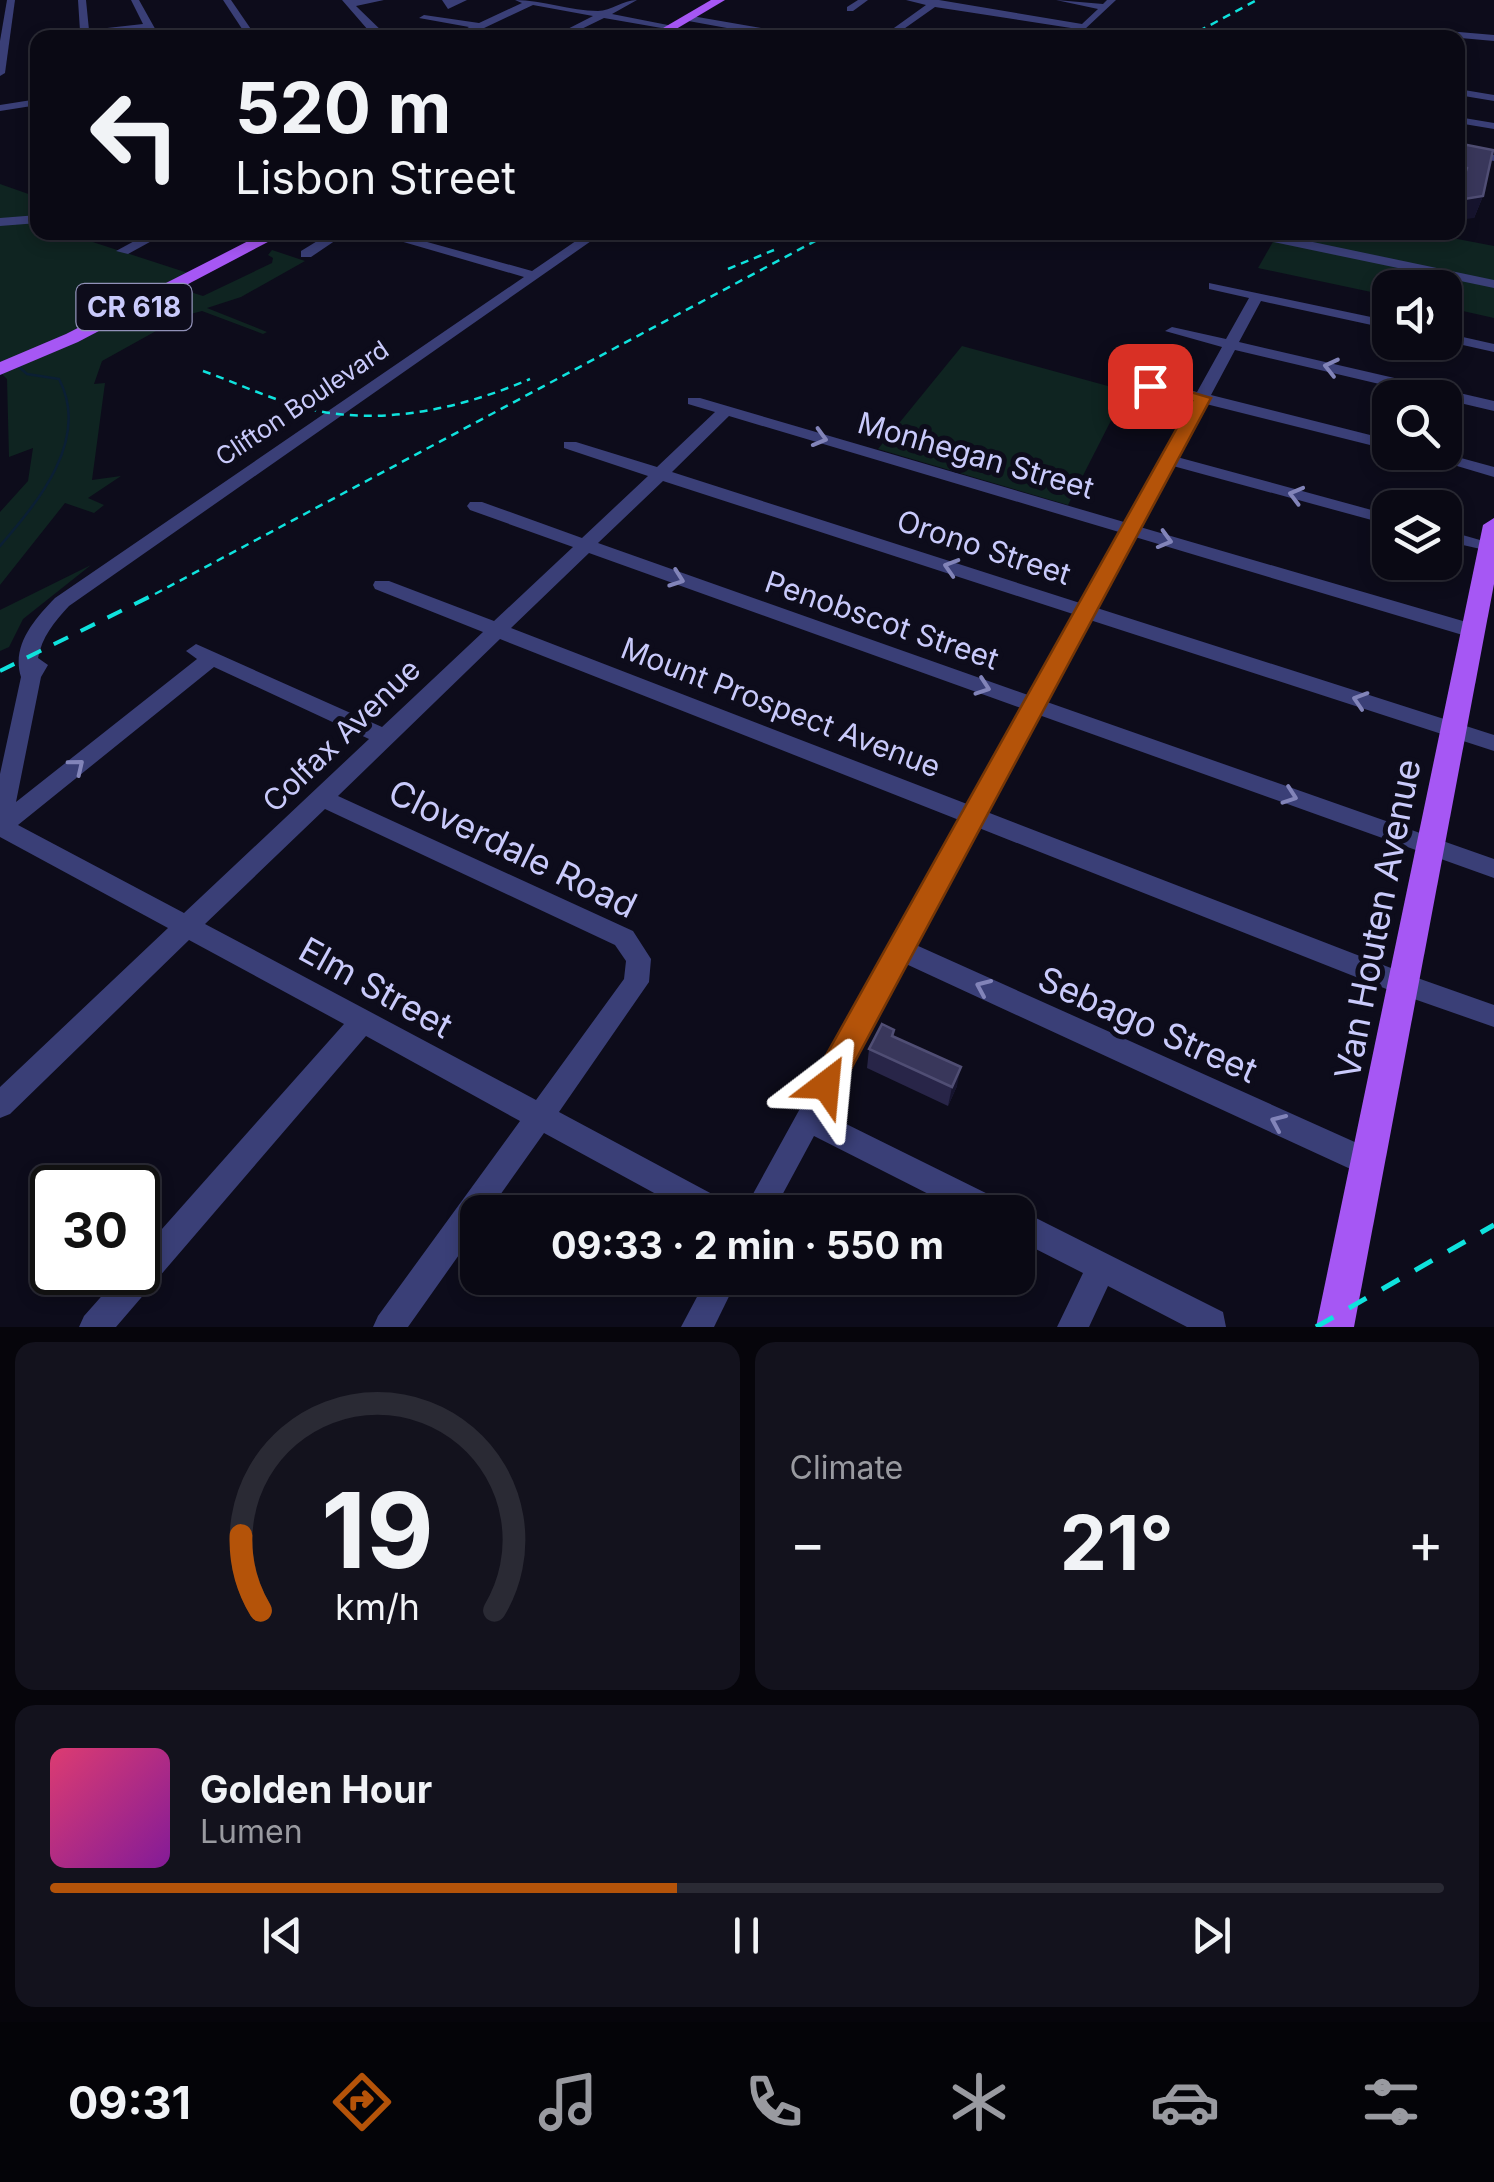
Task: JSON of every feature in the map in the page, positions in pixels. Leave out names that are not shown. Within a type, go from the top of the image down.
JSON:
[{"type":"main road","points":[[667,30],[714,1]]},
{"type":"main road","name":"CR 618","points":[[0,368],[72,338],[263,240]]},
{"type":"main road","name":"Van Houten Avenue","points":[[1336,1327],[1492,536]]},
{"type":"street","points":[[0,73],[10,0]]},
{"type":"street","points":[[82,0],[85,30]]},
{"type":"street","points":[[136,0],[151,30]]},
{"type":"street","points":[[227,0],[248,30]]},
{"type":"street","points":[[348,2],[380,0]]},
{"type":"street","points":[[447,3],[463,0]]},
{"type":"street","points":[[519,0],[673,27]]},
{"type":"street","points":[[570,30],[632,0]]},
{"type":"street","points":[[850,9],[864,0]]},
{"type":"street","points":[[910,0],[1084,27],[1109,3]]},
{"type":"street","points":[[1060,0],[1109,3]]},
{"type":"street","points":[[470,30],[534,1]]},
{"type":"street","points":[[348,2],[374,30]]},
{"type":"street","points":[[896,30],[936,2]]},
{"type":"street","points":[[424,18],[478,26]]},
{"type":"street","points":[[686,18],[756,30]]},
{"type":"street","points":[[121,30],[149,26]]},
{"type":"street","points":[[1465,37],[1494,38]]},
{"type":"street","points":[[2,42],[30,39]]},
{"type":"street","points":[[1465,92],[1490,93]]},
{"type":"street","points":[[0,108],[30,103]]},
{"type":"street","points":[[1465,121],[1494,126]]},
{"type":"street","points":[[1465,153],[1494,158]]},
{"type":"street","points":[[0,222],[30,220]]},
{"type":"street","points":[[123,252],[146,240]]},
{"type":"street","points":[[306,254],[329,240]]},
{"type":"street","points":[[403,240],[536,276]]},
{"type":"street","name":"Clifton Boulevard","points":[[0,827],[31,677],[46,636],[43,625],[62,602],[536,276],[582,240]]},
{"type":"street","points":[[1283,240],[1494,284]]},
{"type":"street","points":[[1214,286],[1372,321]]},
{"type":"street","points":[[766,1195],[1257,296]]},
{"type":"street","points":[[1172,331],[1494,406]]},
{"type":"street","points":[[1462,341],[1494,348]]},
{"type":"street","points":[[1150,386],[1372,441]]},
{"type":"street","name":"Monhegan Street","points":[[694,401],[1473,630]]},
{"type":"street","name":"Colfax Avenue","points":[[0,1105],[726,411]]},
{"type":"street","name":"Orono Street","points":[[570,444],[1494,743]]},
{"type":"street","points":[[1169,460],[1372,515]]},
{"type":"street","points":[[1462,464],[1494,472]]},
{"type":"street","name":"Penobscot Street","points":[[476,506],[1494,869]]},
{"type":"street","points":[[1462,536],[1492,536]]},
{"type":"street","name":"Mount Prospect Avenue","points":[[382,584],[972,817],[1494,1016]]},
{"type":"street","points":[[0,827],[204,655],[385,737]]},
{"type":"street","name":"Cloverdale Road","points":[[322,798],[624,938],[634,949],[640,970],[636,982],[389,1327]]},
{"type":"street","name":"Elm Street","points":[[0,827],[686,1195]]},
{"type":"street","name":"Sebago Street","points":[[899,950],[1367,1162]]},
{"type":"street","points":[[95,1327],[364,1020]]},
{"type":"street","points":[[808,1119],[960,1195]]},
{"type":"street","points":[[1035,1232],[1212,1323]]},
{"type":"street","points":[[1073,1327],[1102,1266]]},
{"type":"street","points":[[697,1327],[714,1295]]},
{"type":"green space","points":[[0,184],[30,195],[30,240],[87,240],[188,273],[89,330],[181,289],[203,296],[272,263],[273,258],[268,255],[272,250],[305,261],[241,297],[207,308],[267,332],[263,334],[202,311],[183,316],[102,361],[94,384],[105,383],[92,480],[121,476],[88,498],[104,505],[94,513],[65,503],[0,585],[0,512],[28,481],[33,448],[9,457],[7,379],[0,372]]},
{"type":"green space","points":[[1274,240],[1463,240],[1494,246],[1494,318],[1462,311],[1462,270],[1372,270],[1372,292],[1258,268]]},
{"type":"green space","points":[[962,346],[1126,391],[1068,505],[878,449]]},
{"type":"green space","points":[[91,565],[23,619],[9,647],[0,651],[0,610]]},
{"type":"building","points":[[1465,145],[1493,150],[1483,196],[1465,199]]},
{"type":"building","points":[[882,1024],[894,1030],[892,1036],[961,1067],[952,1087],[869,1049]]},
{"type":"waterway","points":[[0,546],[55,469],[68,425],[67,402],[59,379],[27,374],[19,367]]},
{"type":"railway","points":[[1201,30],[1257,0]]},
{"type":"railway","points":[[155,594],[817,240]]},
{"type":"railway","points":[[728,269],[774,250]]},
{"type":"railway","points":[[203,371],[305,408],[362,416],[448,406],[530,379]]},
{"type":"railway","points":[[155,594],[159,592]]},
{"type":"railway","points":[[0,671],[155,594]]},
{"type":"railway","points":[[1316,1327],[1494,1225]]},
{"type":"route","points":[[826,1085],[1202,398],[1150,386]]}]
